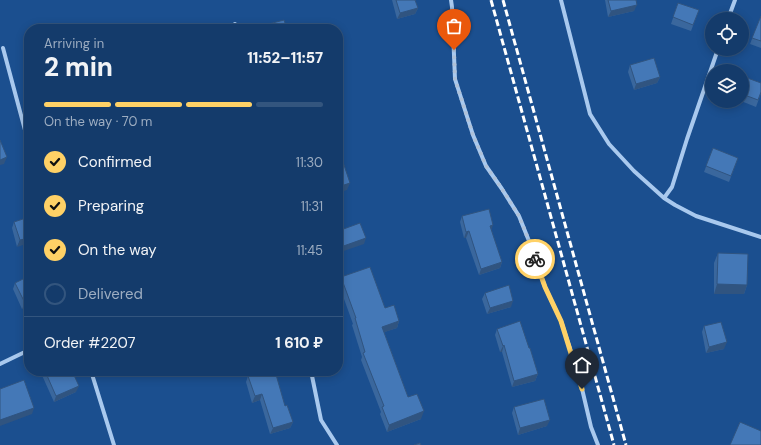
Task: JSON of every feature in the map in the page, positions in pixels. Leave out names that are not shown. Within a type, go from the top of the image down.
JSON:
[{"type":"street","points":[[451,0],[455,79],[473,135],[486,166],[519,216],[527,235],[545,287],[561,321],[578,376],[591,427],[598,445]]},
{"type":"street","points":[[561,0],[590,114],[609,144],[634,171],[664,198],[675,205],[696,216],[761,237]]},
{"type":"street","points":[[731,12],[735,0]]},
{"type":"street","points":[[3,48],[24,126]]},
{"type":"street","points":[[664,198],[672,187],[716,56]]},
{"type":"street","points":[[0,364],[24,352]]},
{"type":"street","points":[[93,376],[114,445]]},
{"type":"street","points":[[312,376],[321,420],[337,445]]},
{"type":"building","points":[[396,0],[415,0],[418,8],[400,13]]},
{"type":"building","points":[[608,0],[636,0],[637,5],[611,11]]},
{"type":"building","points":[[678,3],[699,10],[693,25],[673,17]]},
{"type":"building","points":[[761,16],[761,41],[752,38]]},
{"type":"building","points":[[284,20],[285,24],[269,24]]},
{"type":"building","points":[[654,58],[660,77],[636,84],[630,65]]},
{"type":"building","points":[[749,79],[761,83],[761,92],[758,100],[749,97]]},
{"type":"building","points":[[0,140],[7,157],[0,160]]},
{"type":"building","points":[[713,148],[738,158],[731,176],[706,166]]},
{"type":"building","points":[[343,162],[350,183],[343,185]]},
{"type":"building","points":[[489,209],[493,225],[490,226],[502,262],[481,269],[469,231],[466,232],[462,216]]},
{"type":"building","points":[[24,219],[24,239],[20,240],[14,222]]},
{"type":"building","points":[[360,223],[366,238],[343,246],[343,229]]},
{"type":"building","points":[[718,253],[748,254],[747,285],[717,284]]},
{"type":"building","points":[[370,267],[385,308],[394,305],[399,321],[382,327],[408,397],[417,394],[424,411],[389,425],[382,407],[384,406],[363,353],[365,352],[356,318],[343,282],[343,276]]},
{"type":"building","points":[[24,278],[24,301],[15,283]]},
{"type":"building","points":[[509,285],[513,301],[490,308],[485,293]]},
{"type":"building","points":[[520,321],[538,374],[514,381],[504,345],[503,346],[497,329]]},
{"type":"building","points":[[721,322],[727,342],[709,347],[704,326]]},
{"type":"building","points":[[47,376],[74,376],[79,386],[56,396]]},
{"type":"building","points":[[248,376],[276,376],[285,406],[287,405],[293,422],[273,428],[262,394],[255,396]]},
{"type":"building","points":[[24,380],[34,408],[0,420],[0,389]]},
{"type":"building","points":[[544,399],[550,420],[520,428],[514,407]]},
{"type":"building","points":[[740,422],[761,431],[761,445],[730,445]]},
{"type":"railway","points":[[491,0],[614,445]]},
{"type":"railway","points":[[503,0],[626,445]]},
{"type":"way so far","points":[[454,50],[455,79],[473,135],[486,166],[519,216],[535,259]]},
{"type":"route","points":[[535,259],[545,287],[561,321],[582,389]]}]
